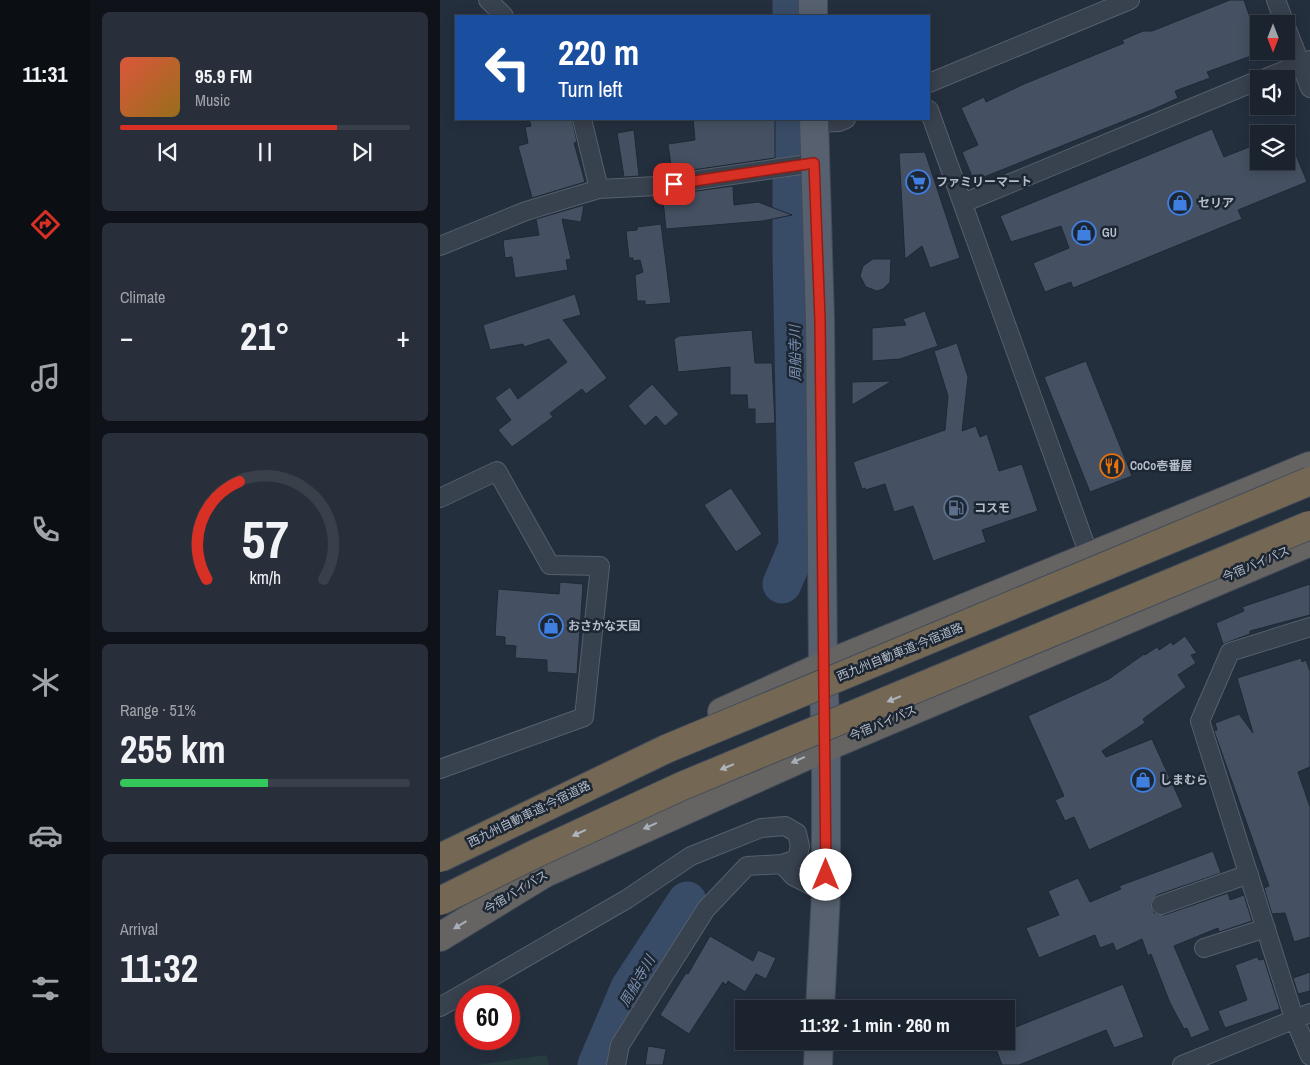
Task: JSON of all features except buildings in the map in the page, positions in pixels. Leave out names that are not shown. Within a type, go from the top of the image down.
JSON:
[{"type":"highway","points":[[440,844],[822,666],[1310,466]]},
{"type":"highway","name":"西九州自動車道;今宿道路","points":[[440,858],[666,749],[1310,481]]},
{"type":"highway","points":[[440,901],[537,852],[682,786],[1310,525]]},
{"type":"highway","name":"今宿バイパス","points":[[440,937],[545,873],[826,747],[1310,542]]},
{"type":"main road","points":[[813,0],[813,15]]},
{"type":"main road","points":[[814,121],[820,320],[822,666],[826,747],[826,893],[820,1000]]},
{"type":"main road","points":[[818,1065],[819,1050]]},
{"type":"street","points":[[488,0],[503,15]]},
{"type":"street","points":[[930,83],[1130,0]]},
{"type":"street","points":[[1276,0],[1282,15]]},
{"type":"street","points":[[1295,42],[1305,61],[1310,88]]},
{"type":"street","points":[[1284,70],[1305,61]]},
{"type":"street","points":[[963,203],[1250,84]]},
{"type":"street","points":[[930,113],[1089,555]]},
{"type":"street","points":[[582,120],[599,189]]},
{"type":"street","points":[[814,121],[839,122],[844,120]]},
{"type":"street","points":[[440,246],[526,212],[599,189],[657,186],[814,163]]},
{"type":"street","points":[[440,498],[497,471],[550,565],[600,566],[584,717],[440,769]]},
{"type":"street","points":[[1309,631],[1230,652],[1200,722],[1266,928],[1302,1016],[1310,1056]]},
{"type":"street","points":[[440,1007],[627,899],[691,856],[761,828],[785,826],[797,832],[800,846],[797,859],[782,864],[747,866],[706,909],[620,1044],[616,1065]]},
{"type":"street","points":[[782,864],[793,876],[826,893]]},
{"type":"street","points":[[1161,905],[1249,874]]},
{"type":"street","points":[[1204,948],[1266,928]]},
{"type":"street","points":[[1182,1065],[1302,1016]]},
{"type":"green space","points":[[546,1055],[549,1065],[476,1065]]},
{"type":"waterway","name":"周船寺川","points":[[792,0],[792,15]]},
{"type":"waterway","name":"周船寺川","points":[[782,584],[798,546],[792,250],[792,120]]},
{"type":"waterway","name":"周船寺川","points":[[597,1065],[630,988],[687,901]]},
{"type":"place","name":"ファミリーマート","points":[[918,182]]},
{"type":"place","name":"セリア","points":[[1180,203]]},
{"type":"place","name":"GU","points":[[1084,233]]},
{"type":"place","name":"CoCo壱番屋","points":[[1112,466]]},
{"type":"place","name":"コスモ","points":[[956,508]]},
{"type":"place","name":"おさかな天国","points":[[551,626]]},
{"type":"place","name":"しまむら","points":[[1143,780]]},
{"type":"route","points":[[674,184],[814,163],[820,320],[822,666],[826,747],[826,875]]}]
